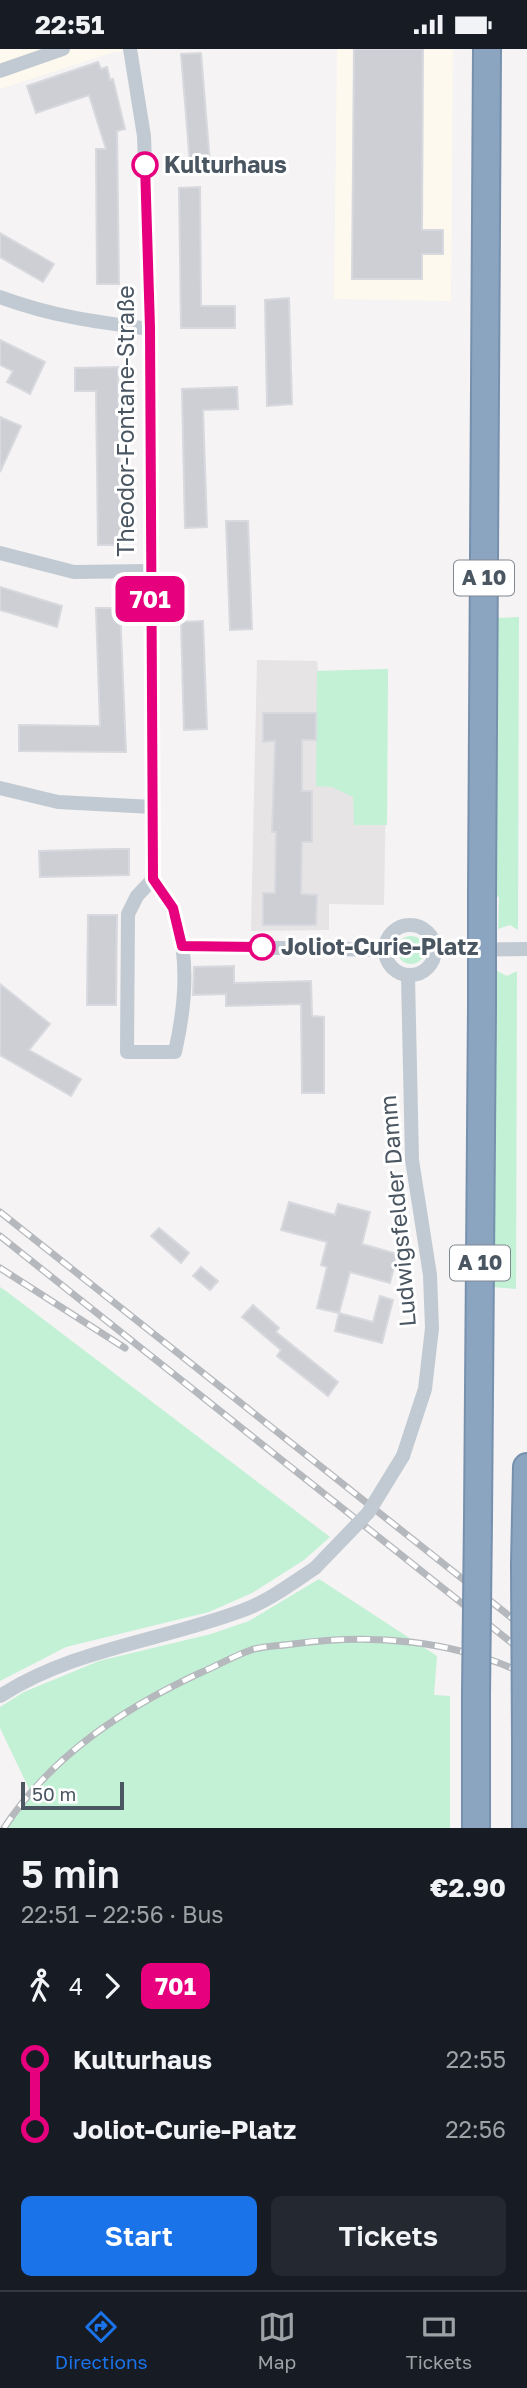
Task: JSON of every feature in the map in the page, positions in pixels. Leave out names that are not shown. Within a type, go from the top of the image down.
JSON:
[{"type":"highway","name":"A 10","points":[[475,1828],[486,49]]},
{"type":"highway","points":[[526,1828],[527,1467]]},
{"type":"street","points":[[0,71],[63,49]]},
{"type":"street","name":"Theodor-Fontane-Straße","points":[[130,49],[144,136],[150,328],[153,879]]},
{"type":"street","points":[[0,297],[41,313],[150,328]]},
{"type":"street","points":[[0,553],[74,572],[150,571]]},
{"type":"street","points":[[0,788],[58,803],[153,807]]},
{"type":"street","points":[[153,879],[173,908],[182,946],[183,1018],[175,1052],[127,1052],[128,914],[136,896],[153,879]]},
{"type":"street","points":[[411,925],[430,934],[436,950],[428,969],[408,976],[393,969],[385,950],[393,932],[411,925]]},
{"type":"street","points":[[182,946],[385,950]]},
{"type":"street","points":[[436,950],[527,949]]},
{"type":"street","name":"Ludwigsfelder Damm","points":[[0,1696],[34,1676],[82,1657],[198,1626],[244,1610],[314,1568],[368,1513],[403,1456],[425,1389],[432,1328],[430,1275],[412,1160],[408,976]]},
{"type":"shaded area","points":[[0,49],[161,49],[114,52],[0,89]]},
{"type":"shaded area","points":[[337,49],[453,49],[451,301],[334,299]]},
{"type":"shaded area","points":[[257,660],[317,661],[318,671],[388,669],[384,905],[329,904],[329,930],[251,931]]},
{"type":"green space","points":[[519,617],[518,930],[510,925],[498,929],[499,897],[495,896],[496,618]]},
{"type":"green space","points":[[388,669],[387,825],[354,825],[353,797],[332,787],[316,786],[317,671]]},
{"type":"green space","points":[[411,936],[421,940],[425,950],[421,960],[411,964],[401,960],[397,950],[401,940]]},
{"type":"green space","points":[[497,971],[507,976],[517,971],[516,1289],[492,1287],[494,1007],[497,1007]]},
{"type":"green space","points":[[0,1287],[330,1537],[304,1560],[252,1593],[209,1612],[66,1647],[0,1681]]},
{"type":"green space","points":[[319,1579],[437,1656],[434,1695],[450,1696],[450,1828],[6,1828],[32,1795],[0,1728],[0,1707],[24,1692],[99,1661],[211,1634],[249,1621]]},
{"type":"building","points":[[354,49],[423,49],[422,230],[443,230],[443,254],[422,254],[422,279],[352,279]]},
{"type":"building","points":[[201,53],[210,163],[190,164],[181,54]]},
{"type":"building","points":[[98,62],[101,69],[107,67],[110,80],[113,79],[125,129],[117,131],[119,284],[97,284],[96,149],[106,149],[89,95],[36,113],[27,86]]},
{"type":"building","points":[[200,187],[201,306],[235,306],[235,328],[181,328],[179,188]]},
{"type":"building","points":[[0,233],[54,264],[43,282],[0,257]]},
{"type":"building","points":[[289,298],[292,404],[267,406],[265,300]]},
{"type":"building","points":[[0,340],[45,362],[30,394],[7,382],[13,371],[0,365]]},
{"type":"building","points":[[118,367],[121,545],[98,545],[96,391],[75,391],[75,368]]},
{"type":"building","points":[[237,387],[238,409],[203,410],[207,527],[185,528],[182,389]]},
{"type":"building","points":[[0,417],[21,426],[0,472]]},
{"type":"building","points":[[226,521],[248,521],[252,629],[230,630]]},
{"type":"building","points":[[0,587],[62,606],[57,627],[0,610]]},
{"type":"building","points":[[96,608],[120,608],[126,752],[19,751],[19,725],[100,726]]},
{"type":"building","points":[[203,621],[207,729],[184,730],[181,622]]},
{"type":"building","points":[[263,713],[316,713],[316,740],[302,740],[302,791],[312,791],[312,842],[302,842],[301,894],[317,895],[316,925],[263,925],[263,893],[275,893],[276,832],[272,832],[275,741],[263,742]]},
{"type":"building","points":[[129,849],[129,875],[40,877],[39,851]]},
{"type":"building","points":[[88,915],[117,915],[116,1005],[87,1005]]},
{"type":"building","points":[[234,966],[234,983],[311,981],[312,1016],[324,1017],[324,1093],[302,1093],[301,1004],[226,1006],[226,994],[193,995],[194,967]]},
{"type":"building","points":[[0,984],[50,1024],[29,1050],[81,1079],[71,1096],[0,1055]]},
{"type":"building","points":[[289,1202],[335,1215],[338,1204],[370,1212],[362,1244],[397,1254],[390,1283],[350,1272],[339,1313],[317,1308],[327,1267],[321,1265],[327,1242],[281,1230]]},
{"type":"building","points":[[159,1228],[189,1253],[181,1263],[151,1236]]},
{"type":"building","points":[[201,1267],[218,1281],[210,1290],[193,1276]]},
{"type":"building","points":[[380,1296],[393,1300],[382,1343],[335,1331],[339,1313],[373,1322]]},
{"type":"building","points":[[253,1305],[279,1328],[276,1332],[338,1382],[328,1396],[277,1356],[281,1350],[242,1317]]},
{"type":"railway","points":[[0,1212],[527,1630]]},
{"type":"railway","points":[[0,1236],[527,1655]]},
{"type":"railway","points":[[0,1268],[125,1348]]},
{"type":"railway","points":[[4,1828],[44,1778],[92,1736],[145,1701],[251,1650],[352,1639],[412,1642],[471,1654],[527,1675]]},
{"type":"bus line","name":"701","points":[[145,165],[150,328],[153,879],[173,908],[180,927],[182,946],[262,947]]},
{"type":"place","name":"Kulturhaus","points":[[145,165]]},
{"type":"place","name":"Joliot-Curie-Platz","points":[[262,947]]}]
